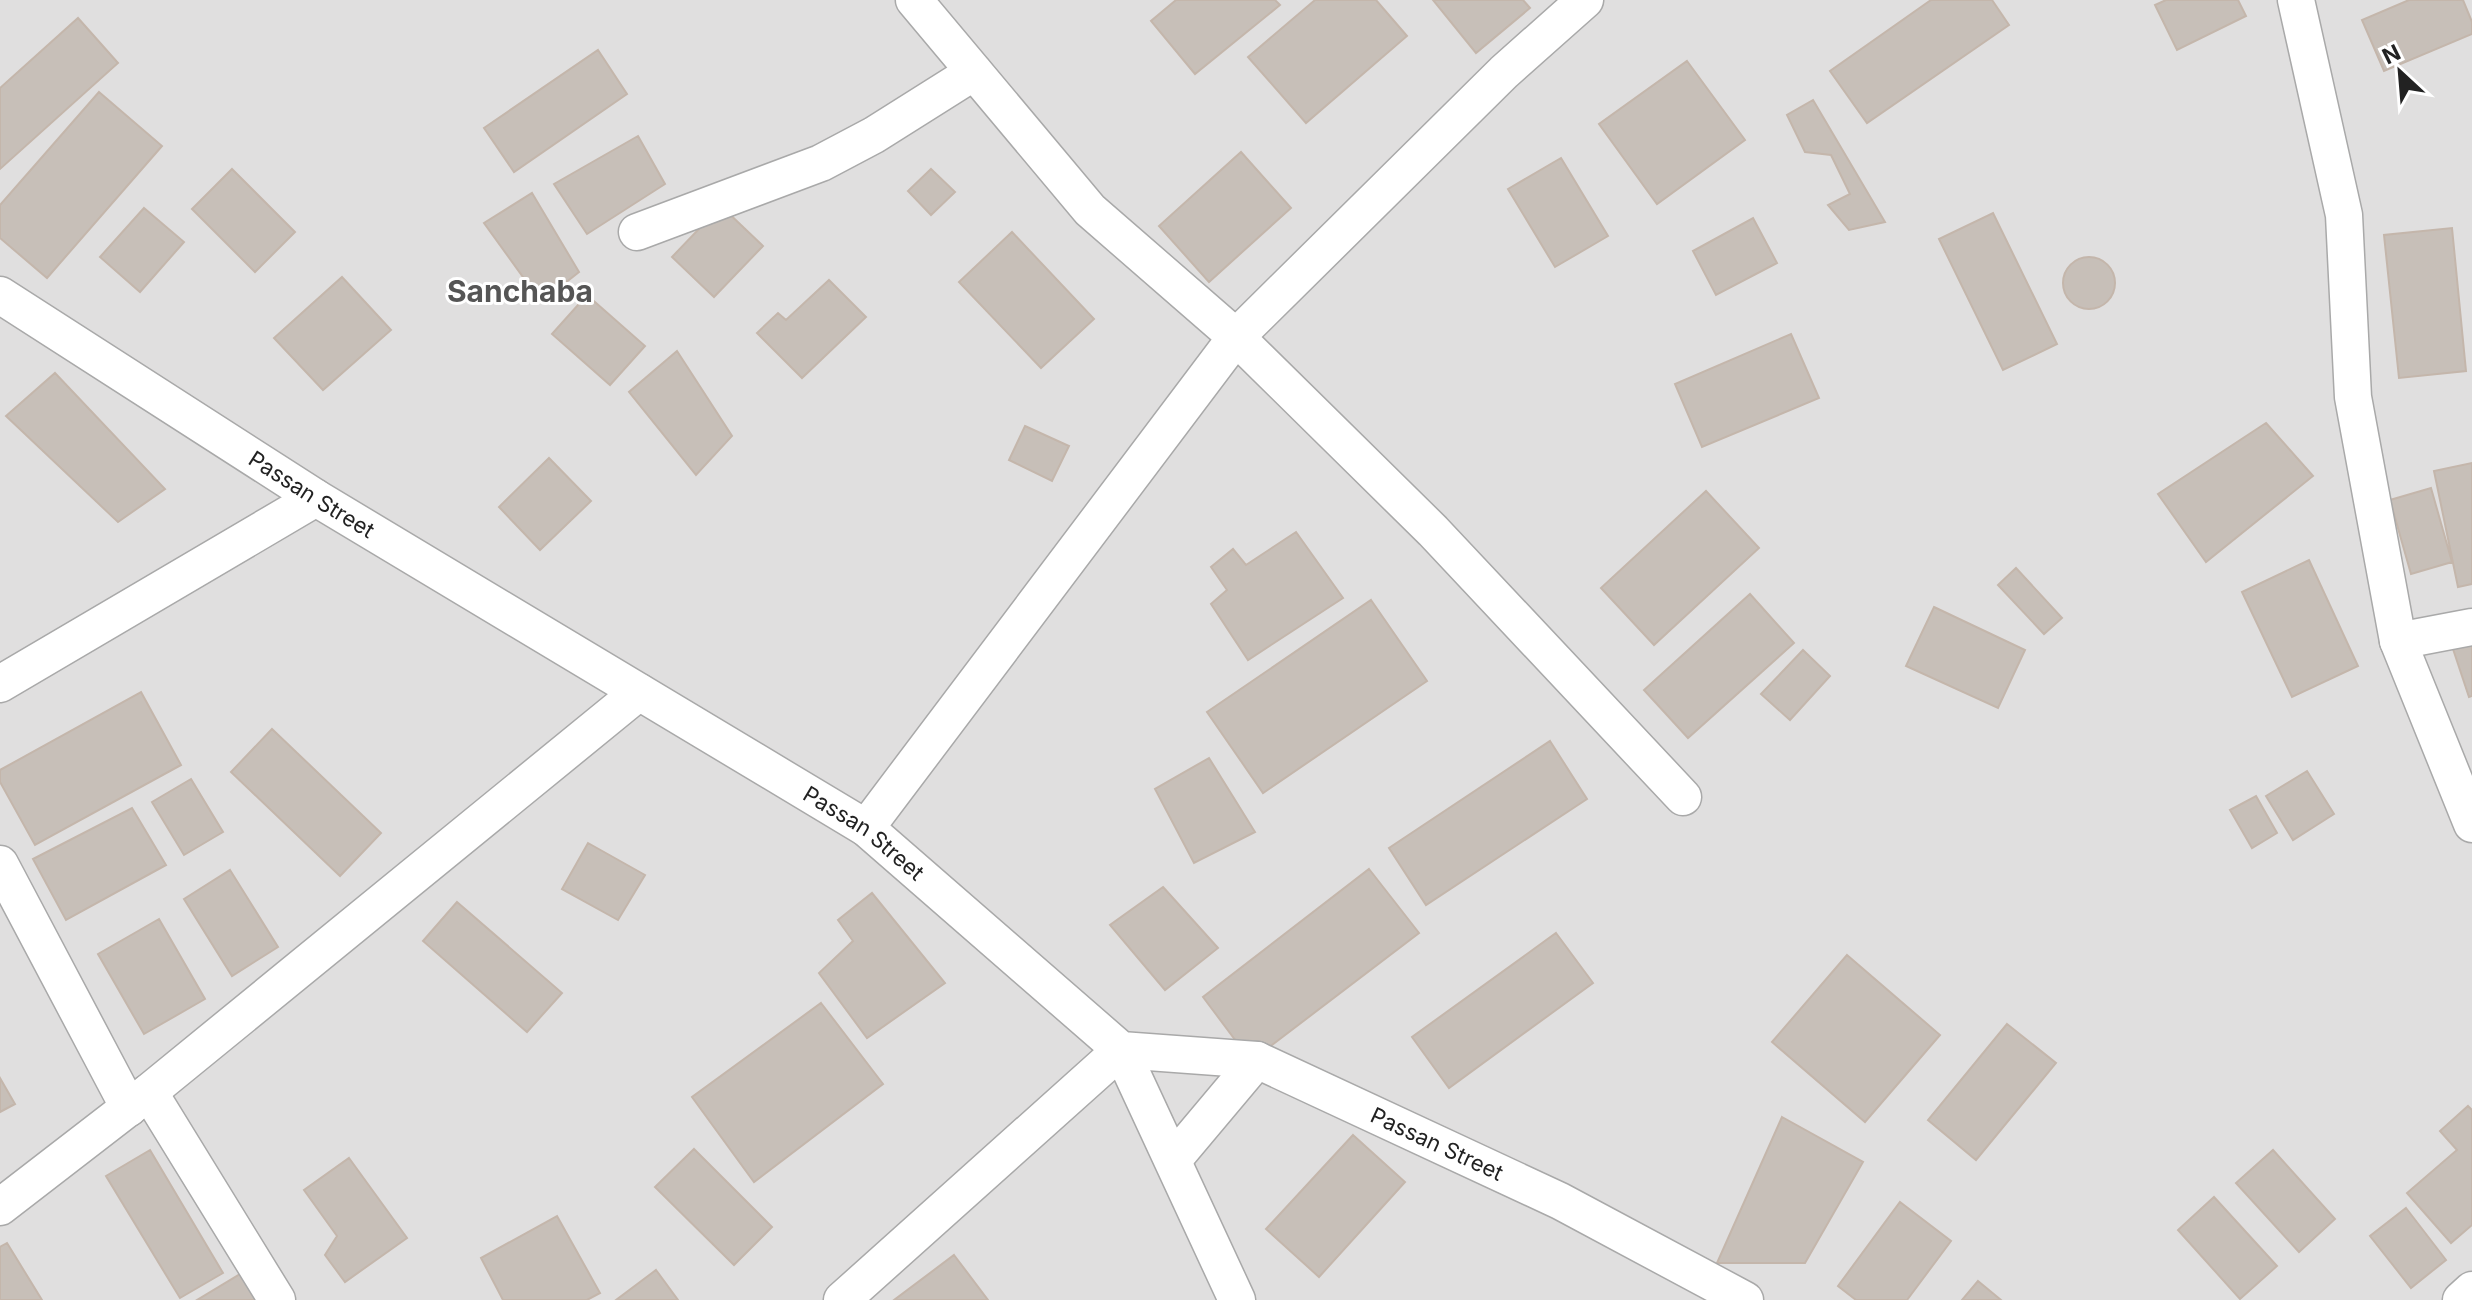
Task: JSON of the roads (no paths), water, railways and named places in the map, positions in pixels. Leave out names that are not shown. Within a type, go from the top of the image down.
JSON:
[{"type":"street","points":[[2296,0],[2344,215],[2353,397],[2398,641],[2472,824]]},
{"type":"street","points":[[866,828],[1236,337],[1504,72],[1581,1]]},
{"type":"street","points":[[923,3],[974,72],[1090,210],[1236,337],[1433,531],[1683,797]]},
{"type":"street","points":[[637,232],[821,163],[874,135],[974,72]]},
{"type":"street","name":"Passan Street","points":[[0,295],[316,498],[866,828],[1121,1050],[1257,1060],[1560,1201],[1745,1300]]},
{"type":"street","points":[[0,684],[316,498]]},
{"type":"street","points":[[2398,641],[2472,627]]},
{"type":"street","points":[[0,1207],[139,1100],[639,692]]},
{"type":"street","points":[[0,864],[139,1100],[277,1300]]},
{"type":"street","points":[[842,1300],[1121,1050],[1237,1300]]},
{"type":"street","points":[[1173,1160],[1257,1060]]},
{"type":"street","points":[[2461,1300],[2472,1290]]},
{"type":"district","name":"Sanchaba","points":[[520,292]]}]
